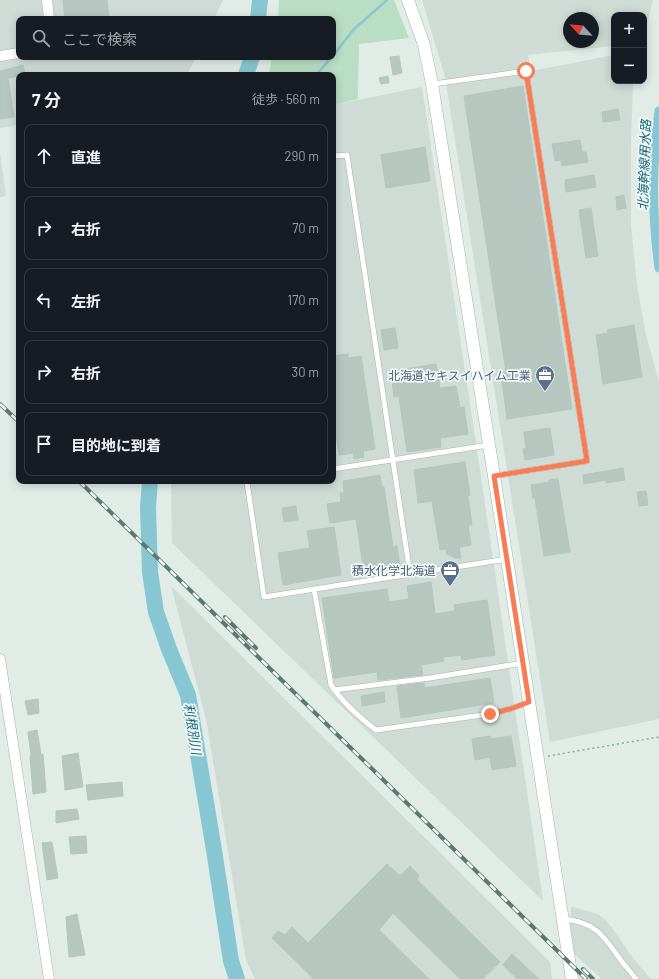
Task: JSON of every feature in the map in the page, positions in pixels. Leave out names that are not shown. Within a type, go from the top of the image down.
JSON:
[{"type":"street","points":[[47,0],[50,16]]},
{"type":"street","points":[[408,0],[424,45],[432,84],[490,445],[572,979]]},
{"type":"street","points":[[0,56],[16,53]]},
{"type":"street","points":[[0,659],[49,979]]},
{"type":"lane","points":[[432,84],[526,71],[587,461],[494,476]]},
{"type":"lane","points":[[336,156],[346,155],[410,574]]},
{"type":"lane","points":[[336,469],[490,445]]},
{"type":"lane","points":[[249,484],[264,597],[507,559]]},
{"type":"lane","points":[[314,589],[331,685],[338,696],[376,730],[490,714],[529,702]]},
{"type":"lane","points":[[334,690],[430,678],[523,663]]},
{"type":"lane","points":[[563,919],[582,922],[593,927],[609,942],[636,979]]},
{"type":"path","points":[[538,758],[659,737]]},
{"type":"shaded area","points":[[0,0],[223,0],[215,16],[16,16],[16,60],[194,60],[188,72],[16,72],[16,125],[0,128]]},
{"type":"shaded area","points":[[422,0],[653,0],[647,25],[647,12],[611,12],[611,46],[599,48],[599,12],[563,12],[563,48],[595,48],[528,55],[531,71],[611,56],[611,84],[633,84],[631,225],[637,285],[646,335],[659,381],[659,719],[550,742],[445,77]]},
{"type":"shaded area","points":[[422,87],[543,901],[172,543],[171,484],[336,484],[336,104]]},
{"type":"shaded area","points":[[0,152],[6,196],[0,197]]},
{"type":"shaded area","points":[[171,586],[550,962],[552,979],[255,979],[246,960],[206,719]]},
{"type":"shaded area","points":[[573,907],[598,914],[606,920],[633,958],[651,979],[602,979],[573,953],[570,926],[571,908]]},
{"type":"green space","points":[[279,0],[394,0],[409,38],[359,44],[358,99],[336,104],[336,72],[270,72],[272,60],[336,60],[336,16],[278,16]]},
{"type":"building","points":[[63,0],[107,0],[109,16],[65,16]]},
{"type":"building","points":[[399,56],[402,73],[393,75],[390,57]]},
{"type":"building","points":[[23,65],[24,72],[16,72],[16,77],[8,78],[14,117],[0,119],[0,71]]},
{"type":"building","points":[[388,76],[389,83],[381,84],[379,78]]},
{"type":"building","points":[[523,86],[572,409],[507,419],[501,373],[506,372],[464,96]]},
{"type":"building","points":[[618,109],[620,120],[603,122],[602,112]]},
{"type":"building","points":[[580,140],[582,152],[586,152],[588,162],[562,166],[561,160],[555,161],[552,144]]},
{"type":"building","points":[[425,147],[430,181],[386,188],[381,155]]},
{"type":"building","points":[[594,175],[596,187],[566,192],[565,180]]},
{"type":"building","points":[[624,195],[626,208],[617,210],[616,197]]},
{"type":"building","points":[[591,208],[598,256],[586,258],[579,210]]},
{"type":"building","points":[[634,325],[642,377],[603,384],[596,335],[608,333],[607,330]]},
{"type":"building","points":[[395,328],[398,348],[384,350],[381,330]]},
{"type":"building","points":[[348,354],[348,358],[361,356],[375,449],[363,451],[364,457],[354,459],[353,453],[339,455],[336,434],[336,356]]},
{"type":"building","points":[[436,364],[440,388],[456,386],[460,408],[464,407],[468,434],[440,438],[441,447],[407,452],[399,396],[394,397],[391,371]]},
{"type":"building","points":[[550,428],[554,455],[525,460],[523,449],[526,448],[524,432]]},
{"type":"building","points":[[465,462],[470,495],[468,496],[472,525],[468,525],[471,545],[459,547],[461,558],[455,558],[447,554],[446,549],[440,550],[432,501],[418,503],[414,470]]},
{"type":"building","points":[[623,468],[625,480],[606,483],[606,480],[584,484],[583,475]]},
{"type":"building","points":[[380,475],[382,487],[384,487],[393,547],[397,546],[400,567],[364,572],[356,519],[330,523],[327,504],[341,502],[340,493],[344,493],[343,481]]},
{"type":"building","points":[[558,479],[570,552],[544,556],[535,498],[533,499],[531,485]]},
{"type":"building","points":[[646,491],[648,505],[639,506],[637,492]]},
{"type":"building","points":[[296,506],[298,520],[284,522],[282,508]]},
{"type":"building","points":[[334,527],[341,575],[283,585],[278,553],[310,548],[307,531]]},
{"type":"building","points":[[431,582],[435,614],[455,611],[454,605],[487,600],[495,655],[462,660],[461,655],[443,657],[444,661],[421,665],[423,675],[378,680],[377,672],[334,678],[322,598],[387,589],[389,602],[409,599],[407,586]]},
{"type":"building","points":[[490,678],[494,703],[401,718],[397,686],[424,683],[425,688]]},
{"type":"building","points":[[384,692],[385,702],[362,706],[361,696]]},
{"type":"building","points":[[38,699],[39,713],[28,715],[25,701]]},
{"type":"building","points":[[37,730],[41,755],[43,754],[46,792],[33,794],[28,732]]},
{"type":"building","points":[[490,736],[490,739],[511,736],[516,766],[492,770],[490,757],[475,760],[472,739]]},
{"type":"building","points":[[78,753],[83,787],[65,790],[62,756]]},
{"type":"building","points":[[122,782],[123,796],[88,800],[86,785]]},
{"type":"building","points":[[77,809],[79,819],[56,823],[56,811]]},
{"type":"building","points":[[86,836],[87,853],[71,854],[69,837]]},
{"type":"building","points":[[52,842],[58,878],[47,880],[42,843]]},
{"type":"building","points":[[387,864],[400,876],[410,866],[419,875],[417,880],[500,962],[483,979],[460,979],[393,913],[379,930],[429,979],[314,979],[272,938],[278,931],[285,935],[292,927],[308,943]]},
{"type":"building","points":[[77,914],[85,955],[69,957],[66,917]]},
{"type":"building","points":[[512,954],[539,979],[517,979],[503,965]]},
{"type":"waterway","name":"利根別川","points":[[258,16],[260,0]]},
{"type":"waterway","points":[[336,52],[353,30],[387,0]]},
{"type":"waterway","name":"利根別川","points":[[247,72],[251,60]]},
{"type":"waterway","points":[[319,72],[329,60]]},
{"type":"waterway","name":"北海幹線用水路","points":[[659,111],[654,169],[655,229],[659,268]]},
{"type":"waterway","name":"利根別川","points":[[150,484],[148,507],[150,572],[156,612],[188,695],[231,961],[237,979]]},
{"type":"railway","points":[[0,404],[16,419]]},
{"type":"railway","points":[[82,484],[586,979]]},
{"type":"railway","points":[[225,617],[256,648]]},
{"type":"railway","points":[[583,969],[593,979]]},
{"type":"place","name":"北海道セキスイハイム工業","points":[[545,392]]},
{"type":"place","name":"積水化学北海道","points":[[450,587]]},
{"type":"route","points":[[490,714],[529,702],[494,476],[587,461],[526,71]]}]
